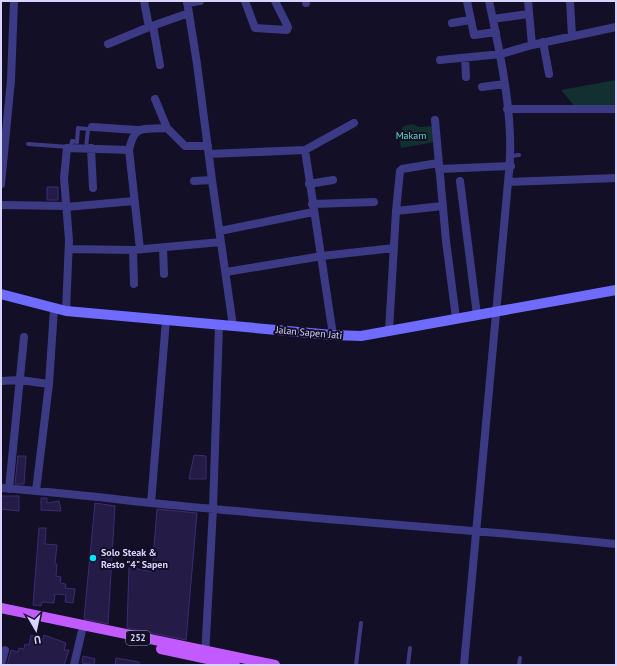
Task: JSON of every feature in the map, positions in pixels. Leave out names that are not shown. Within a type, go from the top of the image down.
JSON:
[{"type":"main road","name":"252","points":[[1,608],[148,643],[275,665]]},
{"type":"main road","name":"252","points":[[1,614],[82,628]]},
{"type":"main road","name":"252","points":[[205,654],[235,665]]},
{"type":"street","points":[[1,184],[13,44],[14,1]]},
{"type":"street","points":[[144,1],[160,65]]},
{"type":"street","points":[[200,1],[187,2],[195,45],[212,180],[233,326]]},
{"type":"street","points":[[246,1],[256,29],[288,30],[288,27],[275,1]]},
{"type":"street","points":[[467,1],[474,36],[496,32]]},
{"type":"street","points":[[464,665],[508,182],[511,166],[501,54],[489,1]]},
{"type":"street","points":[[528,1],[532,45]]},
{"type":"street","points":[[570,1],[572,36]]},
{"type":"street","points":[[108,44],[151,26],[189,13]]},
{"type":"street","points":[[493,19],[528,14]]},
{"type":"street","points":[[452,23],[470,20]]},
{"type":"street","points":[[440,60],[501,54],[543,42],[616,27]]},
{"type":"street","points":[[543,42],[549,74]]},
{"type":"street","points":[[465,58],[466,77]]},
{"type":"street","points":[[482,87],[504,84]]},
{"type":"street","points":[[155,99],[167,128],[186,146],[208,146]]},
{"type":"street","points":[[507,109],[616,109]]},
{"type":"street","points":[[435,120],[456,318]]},
{"type":"street","points":[[209,154],[305,150],[354,123]]},
{"type":"street","points":[[92,127],[137,130],[167,128]]},
{"type":"street","points":[[134,284],[136,249],[134,201],[129,150],[132,136],[137,130]]},
{"type":"street","points":[[66,311],[69,231],[64,178],[67,148],[129,150]]},
{"type":"street","points":[[89,148],[93,188]]},
{"type":"street","points":[[305,150],[312,208],[322,256],[333,335]]},
{"type":"street","points":[[389,331],[396,211],[394,184],[402,170],[439,166],[511,166]]},
{"type":"street","points":[[508,182],[616,178]]},
{"type":"street","points":[[194,181],[212,180]]},
{"type":"street","points":[[309,184],[332,180]]},
{"type":"street","points":[[460,181],[478,314]]},
{"type":"street","points":[[1,205],[66,207],[134,201]]},
{"type":"street","points":[[220,231],[312,208],[374,202]]},
{"type":"street","points":[[396,211],[443,206]]},
{"type":"street","points":[[68,249],[163,248],[221,242]]},
{"type":"street","points":[[163,248],[164,274]]},
{"type":"street","points":[[226,272],[322,256],[394,248]]},
{"type":"street","name":"Jalan Sapen Jati","points":[[1,294],[66,311],[333,335],[361,336],[419,324],[616,290]]},
{"type":"street","points":[[36,491],[49,384],[54,309]]},
{"type":"street","points":[[151,503],[166,320]]},
{"type":"street","points":[[205,654],[213,509],[219,325]]},
{"type":"street","points":[[24,337],[20,380],[5,488],[213,509],[477,530],[616,544]]},
{"type":"street","points":[[1,381],[20,380],[49,384]]},
{"type":"street","points":[[74,665],[82,628]]},
{"type":"street","points":[[1,665],[5,650]]},
{"type":"lane","points":[[28,144],[70,147],[72,141],[77,142],[78,128],[88,129],[89,148]]},
{"type":"lane","points":[[510,156],[519,155]]},
{"type":"lane","points":[[356,665],[361,624]]},
{"type":"lane","points":[[408,665],[410,648]]},
{"type":"lane","points":[[519,665],[520,658]]},
{"type":"green space","points":[[616,80],[616,108],[576,108],[561,90]]},
{"type":"green space","name":"Makam","points":[[412,124],[420,127],[433,126],[435,142],[401,148],[399,133],[404,126]]},
{"type":"building","points":[[47,187],[58,187],[58,200],[47,200]]},
{"type":"building","points":[[194,455],[206,456],[206,479],[189,479]]},
{"type":"building","points":[[18,456],[26,456],[24,484],[15,484]]},
{"type":"building","points":[[1,496],[19,496],[19,511],[1,509]]},
{"type":"building","points":[[41,498],[47,498],[47,503],[59,501],[61,511],[41,510]]},
{"type":"building","points":[[95,503],[115,506],[108,624],[84,619]]},
{"type":"building","points":[[157,509],[197,513],[186,640],[127,628],[129,567],[152,572]]},
{"type":"building","points":[[39,528],[46,528],[45,544],[57,545],[55,564],[57,564],[56,576],[61,577],[60,583],[66,584],[65,588],[75,589],[73,603],[65,602],[66,595],[55,594],[54,603],[42,602],[41,606],[33,605]]},
{"type":"building","points":[[31,635],[43,639],[44,635],[66,643],[64,650],[69,650],[64,665],[7,665],[11,650],[18,652],[19,648],[24,649],[25,644],[29,645]]},
{"type":"building","points":[[83,656],[95,659],[94,665],[82,663]]},
{"type":"building","points":[[116,658],[139,662],[139,665],[115,665]]},
{"type":"place","name":"Solo Steak & Resto \"4\" Sapen","points":[[93,558]]}]
